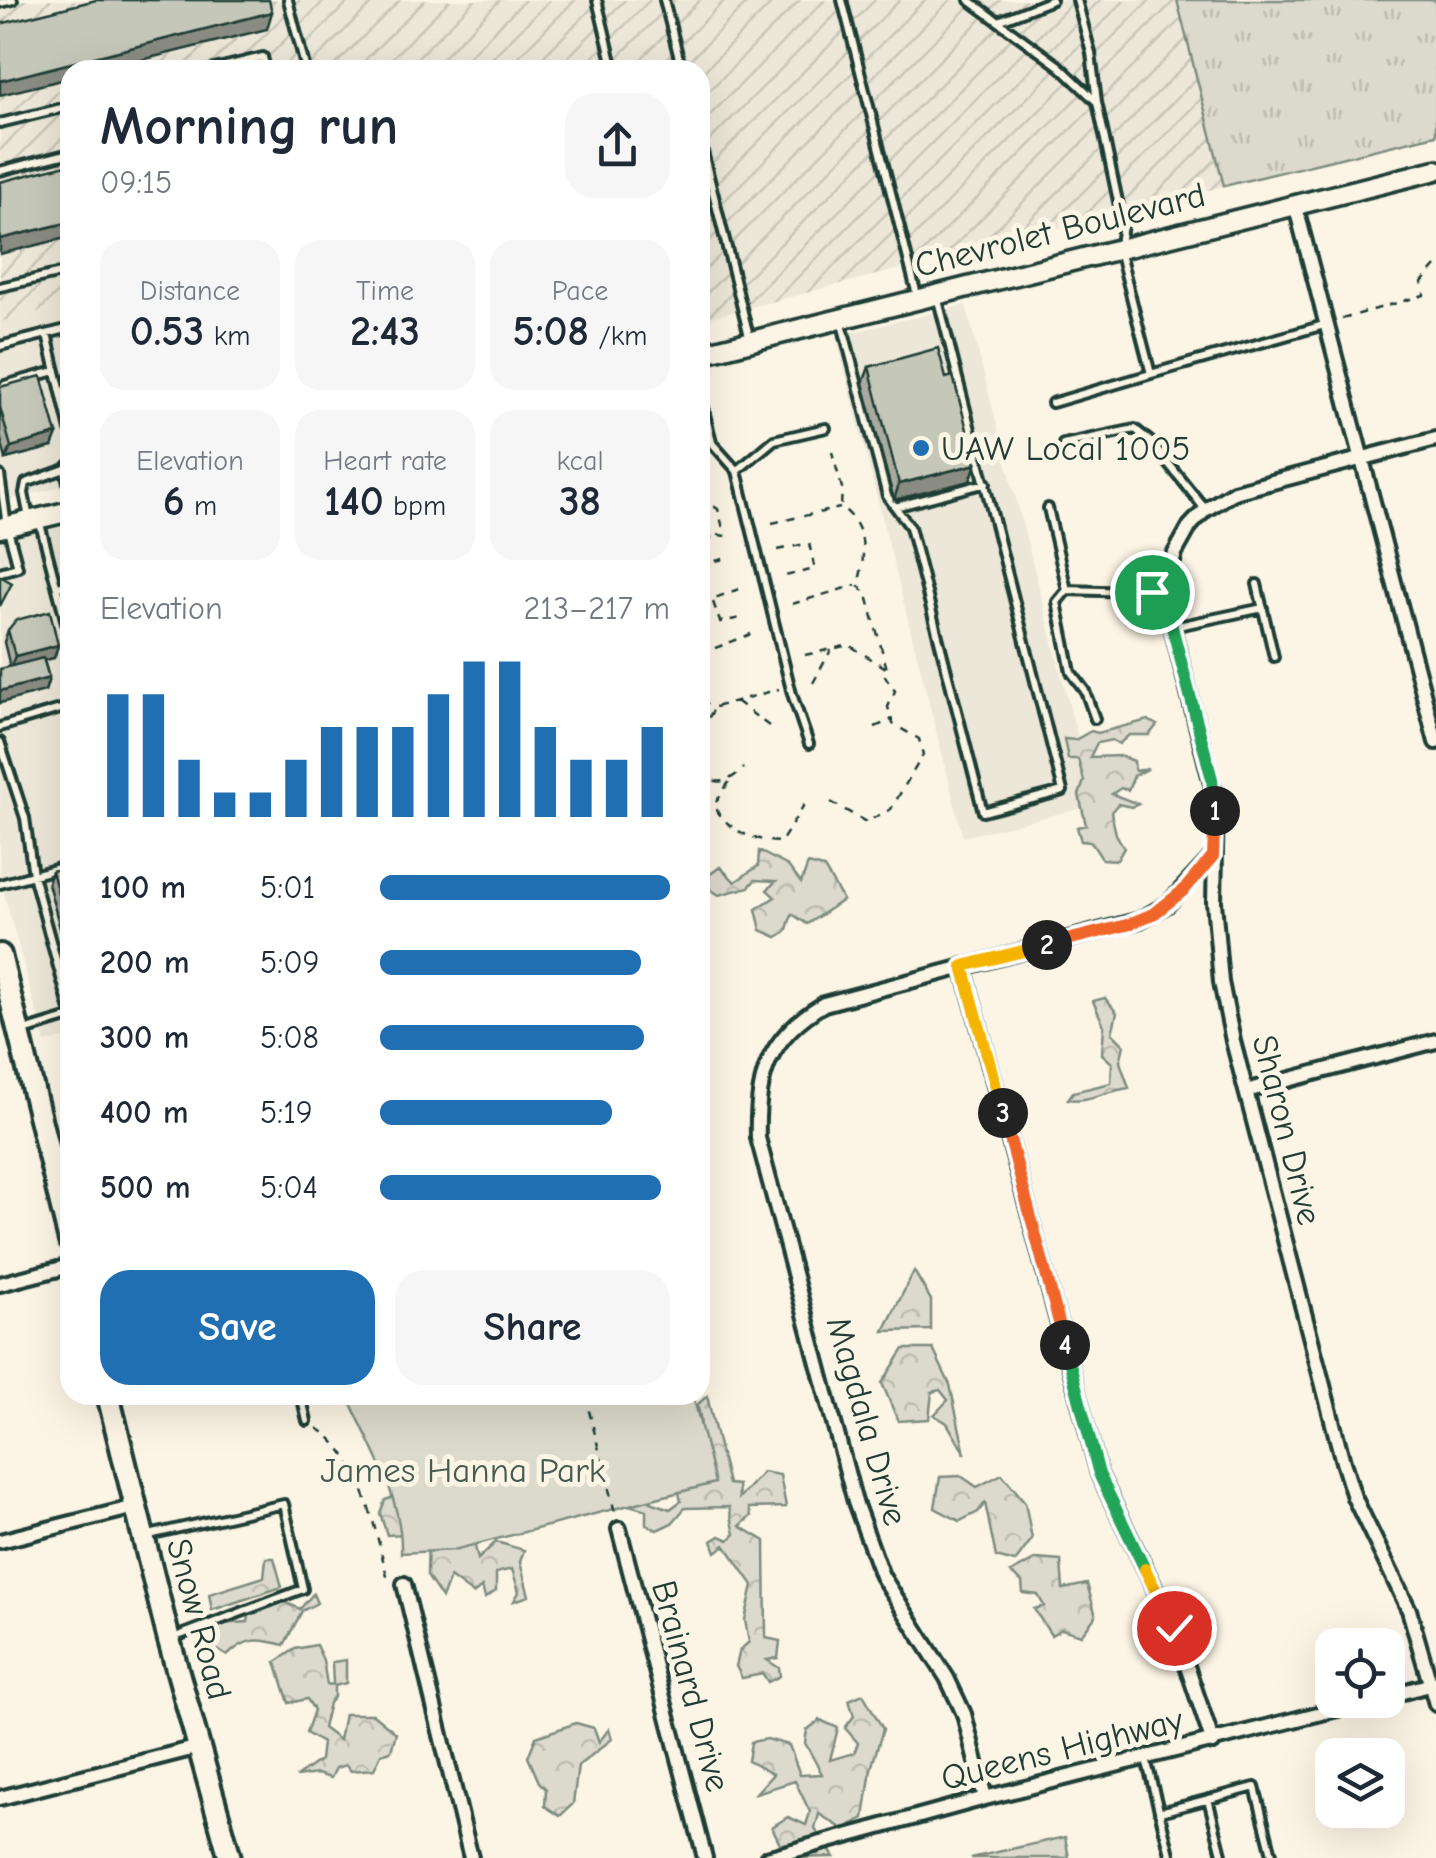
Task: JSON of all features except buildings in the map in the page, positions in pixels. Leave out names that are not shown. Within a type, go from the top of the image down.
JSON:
[{"type":"main road","name":"Chevrolet Boulevard","points":[[710,351],[1436,170]]},
{"type":"main road","points":[[3,527],[60,512]]},
{"type":"main road","points":[[0,955],[10,1035],[60,1207]]},
{"type":"main road","name":"Snow Road","points":[[110,1405],[169,1640],[230,1858]]},
{"type":"street","points":[[1295,204],[1333,322],[1362,458],[1436,742]]},
{"type":"street","points":[[1206,510],[1234,492],[1256,485],[1436,439]]},
{"type":"street","name":"Sharon Drive","points":[[1206,510],[1190,526],[1176,553],[1168,593],[1172,627],[1216,800],[1213,856],[1220,982],[1343,1462],[1354,1497],[1409,1610],[1436,1704]]},
{"type":"street","points":[[1213,856],[1168,904],[1140,920],[963,966],[1099,1474],[1174,1628],[1213,1743]]},
{"type":"street","name":"Magdala Drive","points":[[963,966],[824,1004],[798,1021],[777,1043],[757,1094],[758,1138],[855,1502],[882,1576],[947,1678],[964,1714],[985,1798]]},
{"type":"street","points":[[1246,1092],[1436,1041]]},
{"type":"street","points":[[0,1284],[60,1269]]},
{"type":"street","points":[[0,1541],[135,1506]]},
{"type":"street","name":"Brainard Drive","points":[[619,1529],[705,1858]]},
{"type":"street","points":[[396,1585],[471,1858]]},
{"type":"street","points":[[1405,1691],[1433,1684]]},
{"type":"street","name":"Queens Highway","points":[[767,1858],[985,1798],[1315,1715]]},
{"type":"street","points":[[0,1798],[200,1747]]},
{"type":"lane","points":[[0,3],[13,0]]},
{"type":"lane","points":[[288,0],[303,60]]},
{"type":"lane","points":[[597,0],[612,60]]},
{"type":"lane","points":[[664,0],[679,60]]},
{"type":"lane","points":[[841,319],[887,496],[910,527],[983,812],[1063,791],[986,484],[927,297],[842,0]]},
{"type":"lane","points":[[969,0],[1060,66],[1097,102]]},
{"type":"lane","points":[[1000,20],[1052,0]]},
{"type":"lane","points":[[1077,0],[1123,225],[1118,250],[1151,374]]},
{"type":"lane","points":[[0,124],[60,109]]},
{"type":"lane","points":[[0,171],[60,156]]},
{"type":"lane","points":[[710,180],[750,341]]},
{"type":"lane","points":[[0,288],[60,273]]},
{"type":"lane","points":[[1052,403],[1333,322]]},
{"type":"lane","points":[[0,346],[60,330]]},
{"type":"lane","points":[[46,334],[60,388]]},
{"type":"lane","points":[[0,389],[5,384],[56,371]]},
{"type":"lane","points":[[737,471],[774,440],[826,428]]},
{"type":"lane","points":[[1063,444],[1134,429],[1152,443],[1206,510]]},
{"type":"lane","points":[[710,435],[712,443],[737,471],[792,694],[809,744]]},
{"type":"lane","points":[[2,492],[24,488],[31,480],[60,470]]},
{"type":"lane","points":[[0,475],[3,527],[18,568],[0,572]]},
{"type":"lane","points":[[896,507],[986,484]]},
{"type":"lane","points":[[24,488],[60,595]]},
{"type":"lane","points":[[1048,508],[1067,590]]},
{"type":"lane","points":[[1257,584],[1274,657]]},
{"type":"lane","points":[[1067,590],[1168,593]]},
{"type":"lane","points":[[1067,590],[1057,602],[1058,616],[1072,672],[1086,691],[1095,719]]},
{"type":"lane","points":[[1172,627],[1262,608]]},
{"type":"lane","points":[[0,727],[60,709]]},
{"type":"lane","points":[[0,742],[24,818],[33,875],[60,976]]},
{"type":"lane","points":[[0,884],[60,868]]},
{"type":"lane","points":[[10,1035],[60,1018]]},
{"type":"lane","points":[[303,1405],[307,1421]]},
{"type":"lane","points":[[143,1536],[284,1504],[303,1589],[169,1640]]},
{"type":"lane","points":[[1146,1759],[1172,1858]]},
{"type":"lane","points":[[1160,1812],[1255,1787],[1273,1858]]},
{"type":"lane","points":[[1208,1799],[1223,1858]]},
{"type":"path","points":[[1333,322],[1424,295],[1422,282],[1436,266]]},
{"type":"path","points":[[832,452],[842,488],[841,508]]},
{"type":"path","points":[[710,504],[718,508],[725,536],[713,534],[710,539]]},
{"type":"path","points":[[772,523],[841,508],[854,517],[866,558],[858,585]]},
{"type":"path","points":[[778,550],[809,543],[815,569],[785,576]]},
{"type":"path","points":[[710,562],[730,557]]},
{"type":"path","points":[[792,604],[858,585]]},
{"type":"path","points":[[831,802],[866,822],[891,809],[923,754],[919,739],[891,720],[888,707],[895,691],[886,676],[888,669],[867,595],[858,585]]},
{"type":"path","points":[[739,589],[712,598],[720,622],[746,617]]},
{"type":"path","points":[[710,650],[751,634]]},
{"type":"path","points":[[805,655],[849,645],[888,669]]},
{"type":"path","points":[[812,683],[832,649]]},
{"type":"path","points":[[710,705],[780,689]]},
{"type":"path","points":[[736,702],[769,726]]},
{"type":"path","points":[[710,715],[715,707]]},
{"type":"path","points":[[875,727],[891,720]]},
{"type":"path","points":[[744,768],[714,805],[721,820],[757,841],[780,842],[805,803]]},
{"type":"path","points":[[710,780],[729,782]]},
{"type":"path","points":[[588,1405],[619,1529]]},
{"type":"path","points":[[307,1421],[326,1433],[348,1456],[396,1585]]},
{"type":"shaded area","points":[[0,0],[1177,0],[1224,186],[710,317],[710,60],[60,60],[60,306],[0,322]]},
{"type":"shaded area","points":[[966,305],[1095,805],[963,837],[836,336]]},
{"type":"shaded area","points":[[60,306],[60,487],[0,503],[0,322]]},
{"type":"shaded area","points":[[60,522],[60,1039],[45,1043],[0,879],[0,536]]},
{"type":"green space","points":[[1177,0],[1436,0],[1436,135],[1224,186]]},
{"type":"green space","points":[[1148,720],[1157,725],[1149,735],[1129,735],[1119,744],[1112,740],[1097,743],[1090,757],[1121,756],[1134,761],[1135,771],[1148,769],[1134,776],[1128,790],[1121,788],[1112,794],[1138,804],[1118,804],[1111,812],[1124,848],[1117,860],[1102,859],[1091,842],[1081,841],[1077,827],[1086,825],[1079,795],[1084,781],[1078,759],[1068,759],[1064,739],[1075,740],[1091,731],[1098,733]]},
{"type":"green space","points":[[759,851],[788,866],[801,883],[808,864],[824,868],[843,900],[807,924],[792,914],[786,932],[777,937],[761,930],[756,909],[775,897],[767,890],[776,881],[755,880],[749,887],[719,895],[710,889],[710,874],[720,867],[735,882],[758,866]]},
{"type":"green space","points":[[1105,998],[1117,1013],[1112,1033],[1124,1045],[1120,1062],[1129,1088],[1068,1099],[1073,1092],[1111,1083],[1112,1063],[1102,1054],[1104,1026],[1093,1001]]},
{"type":"green space","points":[[914,1271],[931,1300],[931,1330],[884,1331]]},
{"type":"green space","points":[[904,1349],[933,1349],[950,1385],[965,1454],[947,1423],[934,1415],[948,1400],[940,1390],[932,1392],[929,1419],[898,1421],[882,1383]]},
{"type":"green space","name":"James Hanna Park","points":[[352,1405],[696,1405],[715,1483],[454,1550],[401,1553],[391,1491]]},
{"type":"green space","points":[[438,1405],[442,1405],[478,1559],[496,1542],[524,1550],[520,1562],[529,1596],[514,1601],[519,1592],[512,1569],[496,1573],[496,1591],[485,1598],[482,1587],[473,1594],[450,1577],[442,1598],[427,1576],[428,1533],[387,1535],[380,1513],[385,1500],[419,1488]]},
{"type":"green space","points":[[697,1405],[709,1405],[728,1484],[738,1485],[739,1498],[763,1472],[780,1475],[786,1507],[749,1508],[751,1516],[740,1526],[765,1541],[766,1638],[780,1641],[778,1658],[767,1660],[779,1668],[780,1676],[768,1682],[763,1674],[742,1678],[736,1666],[740,1650],[749,1642],[745,1620],[753,1585],[725,1545],[716,1552],[712,1541],[720,1536],[729,1540],[735,1534],[729,1507],[685,1508],[672,1523],[657,1530],[646,1524],[646,1510],[609,1499],[659,1479],[651,1502],[670,1509],[681,1501],[675,1478],[697,1443]]},
{"type":"green space","points":[[1002,1474],[1025,1502],[1032,1539],[1015,1562],[996,1557],[985,1503],[978,1512],[960,1521],[935,1508],[940,1477],[961,1476],[977,1487]]},
{"type":"green space","points":[[266,1558],[274,1558],[282,1587],[212,1610],[209,1594],[264,1577]]},
{"type":"green space","points":[[1036,1559],[1061,1561],[1063,1589],[1087,1584],[1096,1616],[1081,1635],[1062,1629],[1051,1635],[1034,1609],[1044,1606],[1038,1595],[1023,1593],[1022,1582],[1011,1573]]},
{"type":"green space","points":[[313,1594],[317,1603],[302,1611],[284,1645],[253,1641],[240,1645],[227,1656],[200,1639],[219,1624],[248,1622],[251,1604],[282,1601],[300,1609]]},
{"type":"green space","points":[[316,1645],[327,1685],[333,1684],[332,1662],[346,1660],[346,1683],[334,1686],[323,1728],[339,1740],[344,1714],[373,1714],[396,1733],[391,1751],[381,1754],[374,1769],[351,1771],[346,1765],[336,1768],[331,1778],[317,1774],[296,1777],[320,1760],[322,1743],[306,1733],[314,1710],[307,1699],[289,1703],[276,1662],[295,1649]]},
{"type":"green space","points":[[863,1694],[883,1729],[871,1769],[864,1818],[843,1829],[819,1814],[815,1829],[834,1857],[787,1858],[772,1827],[788,1817],[806,1825],[810,1812],[795,1781],[756,1793],[773,1774],[748,1761],[751,1742],[767,1739],[789,1745],[800,1775],[822,1774],[805,1743],[807,1730],[820,1720],[838,1728],[830,1760],[854,1753],[858,1743],[845,1728],[854,1716],[849,1700]]},
{"type":"green space","points":[[576,1723],[594,1728],[599,1742],[609,1729],[612,1739],[578,1766],[573,1804],[560,1816],[545,1806],[546,1789],[528,1757],[536,1737]]},
{"type":"green space","points":[[1065,1837],[1069,1858],[971,1858]]},
{"type":"place","name":"UAW Local 1005","points":[[921,448]]},
{"type":"route","points":[[1152,592],[1168,593],[1172,627],[1212,779],[1216,800],[1213,856],[1184,890],[1140,920],[963,966],[1099,1474],[1174,1628]]}]
